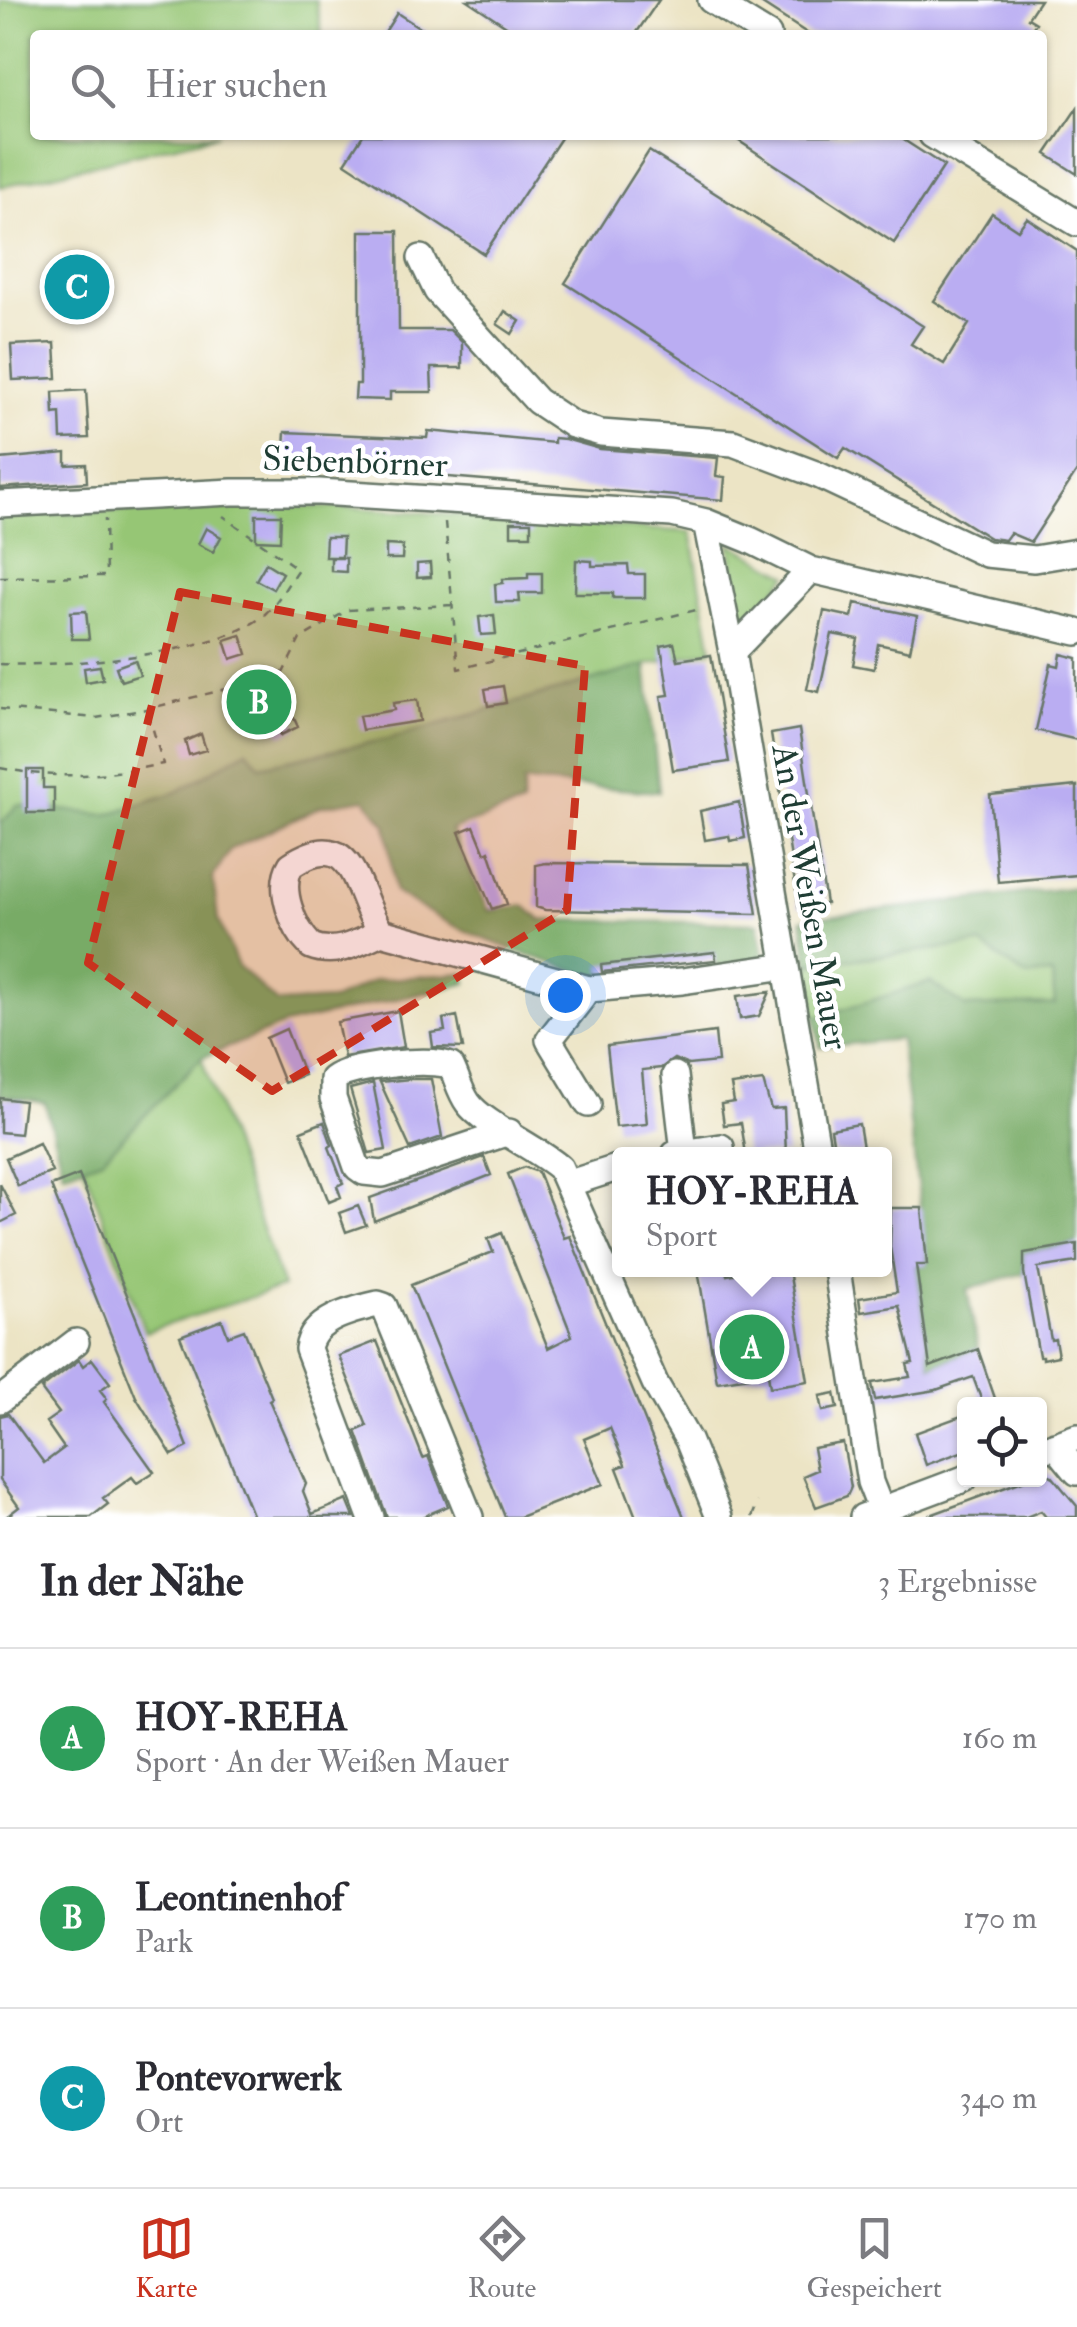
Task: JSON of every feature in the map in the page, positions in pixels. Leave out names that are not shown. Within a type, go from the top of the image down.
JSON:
[{"type":"street","points":[[711,0],[760,30]]},
{"type":"street","points":[[940,140],[1077,223]]},
{"type":"street","points":[[421,258],[437,291],[538,400],[573,425],[600,433],[733,443],[818,475],[986,554],[1034,559],[1077,552]]},
{"type":"street","name":"Siebenbörner","points":[[0,504],[320,492],[672,514],[706,522],[811,570],[1077,632]]},
{"type":"street","name":"An der Weißen Mauer","points":[[706,522],[817,1147]]},
{"type":"street","points":[[732,652],[811,570]]},
{"type":"street","points":[[381,932],[589,989],[786,966]]},
{"type":"street","points":[[588,1104],[550,1040],[589,989]]},
{"type":"street","points":[[509,1132],[383,1174],[364,1172],[357,1167],[333,1098],[333,1079],[346,1072],[428,1061],[446,1063],[476,1112],[540,1150],[560,1168],[655,1383],[688,1440],[719,1517]]},
{"type":"street","points":[[675,1076],[680,1147]]},
{"type":"street","points":[[567,1184],[612,1170]]},
{"type":"street","points":[[838,1277],[872,1514],[957,1482]]},
{"type":"street","points":[[371,1517],[308,1349],[313,1331],[326,1322],[371,1306],[384,1306],[470,1517]]},
{"type":"street","points":[[0,1400],[76,1342]]},
{"type":"street","points":[[1057,1445],[1077,1472]]},
{"type":"path","points":[[0,578],[106,576],[105,500]]},
{"type":"path","points":[[444,500],[458,669],[722,604]]},
{"type":"path","points":[[0,664],[79,664],[132,657],[238,630],[266,614],[298,568],[223,516]]},
{"type":"path","points":[[0,708],[96,718],[146,709],[282,675],[300,639],[348,610],[452,606]]},
{"type":"path","points":[[0,768],[46,777],[104,776],[163,764],[146,709]]},
{"type":"path","points":[[752,1517],[758,1502]]},
{"type":"highlighted area","points":[[180,592],[585,666],[567,910],[272,1091],[88,963]]},
{"type":"green space","points":[[0,0],[316,0],[321,30],[30,30],[30,140],[196,140],[0,187]]},
{"type":"green space","points":[[233,505],[360,508],[691,532],[712,650],[646,665],[388,739],[260,766],[247,750],[177,792],[106,815],[18,805],[0,825],[0,516]]},
{"type":"green space","points":[[730,543],[788,575],[745,627],[739,625]]},
{"type":"green space","points":[[646,665],[659,792],[524,782],[522,805],[451,830],[489,911],[524,905],[541,920],[758,923],[765,959],[716,967],[714,952],[602,965],[603,979],[521,953],[445,921],[395,892],[386,825],[365,799],[321,806],[231,849],[213,877],[218,920],[238,966],[277,1003],[333,1000],[375,980],[464,973],[467,983],[284,1025],[201,1058],[102,1159],[63,1173],[45,1103],[0,1095],[0,825],[17,805],[106,815],[177,792],[247,750],[260,766],[388,739]]},
{"type":"green space","points":[[1077,887],[1077,1244],[1024,1253],[1024,1273],[967,1289],[978,1349],[930,1367],[916,1265],[927,1264],[900,1039],[820,1047],[815,1018],[930,982],[966,1007],[1055,1004],[1052,974],[1026,976],[980,944],[808,964],[802,919]]},
{"type":"green space","points":[[980,944],[1026,976],[1052,974],[1055,1004],[966,1007],[930,983],[815,1018],[808,965]]},
{"type":"green space","points":[[201,1058],[283,1287],[145,1332],[83,1165],[102,1159]]},
{"type":"building","points":[[467,0],[659,0],[638,30],[512,30]]},
{"type":"building","points":[[756,0],[1040,0],[1028,18],[1036,23],[1031,30],[802,30]]},
{"type":"building","points":[[397,13],[423,30],[386,30]]},
{"type":"building","points":[[1077,108],[1077,174],[1046,154]]},
{"type":"building","points":[[360,140],[560,140],[484,254],[345,163]]},
{"type":"building","points":[[738,140],[904,140],[944,166],[894,243]]},
{"type":"building","points":[[649,151],[923,326],[911,344],[944,364],[969,324],[934,301],[992,213],[1018,230],[1027,218],[1077,251],[1077,471],[1031,542],[1010,533],[1005,540],[990,538],[845,448],[838,458],[565,283]]},
{"type":"building","points":[[360,231],[398,231],[399,330],[450,330],[462,342],[462,368],[431,368],[432,392],[390,392],[390,400],[355,399],[356,384],[360,384]]},
{"type":"building","points":[[505,311],[520,321],[512,334],[497,324]]},
{"type":"building","points":[[55,343],[57,378],[13,380],[11,345]]},
{"type":"building","points":[[86,390],[89,438],[61,439],[60,413],[54,414],[53,392]]},
{"type":"building","points":[[428,431],[554,443],[554,438],[565,439],[600,449],[718,458],[716,476],[725,477],[723,500],[424,475],[424,470],[283,463],[285,432],[427,438]]},
{"type":"building","points":[[66,453],[66,465],[86,464],[87,482],[0,488],[0,459]]},
{"type":"building","points":[[256,515],[281,515],[280,541],[256,540]]},
{"type":"building","points":[[511,522],[531,522],[531,535],[511,535]]},
{"type":"building","points":[[206,528],[221,537],[213,552],[198,544]]},
{"type":"building","points":[[326,537],[343,537],[342,557],[325,557]]},
{"type":"building","points":[[386,545],[403,546],[402,559],[386,559]]},
{"type":"building","points":[[331,558],[346,558],[346,572],[331,571]]},
{"type":"building","points":[[576,560],[592,561],[592,566],[628,565],[629,574],[645,574],[645,598],[575,593]]},
{"type":"building","points":[[266,563],[282,573],[273,589],[256,580]]},
{"type":"building","points":[[430,563],[431,577],[417,578],[417,564]]},
{"type":"building","points":[[528,573],[542,573],[542,593],[519,593],[520,602],[496,602],[495,584],[503,583],[503,579],[528,578]]},
{"type":"building","points":[[855,603],[917,616],[910,651],[878,644],[874,669],[853,665],[858,639],[832,634],[819,692],[807,689],[824,611],[852,617]]},
{"type":"building","points":[[86,611],[89,639],[72,639],[71,612]]},
{"type":"building","points":[[494,615],[496,634],[481,635],[479,617]]},
{"type":"building","points":[[241,635],[247,654],[231,659],[225,640]]},
{"type":"building","points":[[674,643],[678,660],[711,655],[729,762],[673,770],[661,696],[669,695],[661,646]]},
{"type":"building","points":[[1061,654],[1077,658],[1077,740],[1036,730],[1051,664],[1059,666]]},
{"type":"building","points":[[135,660],[140,675],[121,681],[116,667]]},
{"type":"building","points":[[100,666],[103,679],[86,682],[84,668]]},
{"type":"building","points":[[503,686],[506,703],[488,706],[485,689]]},
{"type":"building","points":[[259,687],[264,703],[252,707],[247,691]]},
{"type":"building","points":[[417,700],[420,721],[362,730],[359,716],[394,710],[393,703]]},
{"type":"building","points":[[292,714],[298,727],[281,735],[275,723]]},
{"type":"building","points":[[799,729],[826,904],[799,908],[771,734]]},
{"type":"building","points":[[201,734],[206,750],[189,755],[185,741]]},
{"type":"building","points":[[27,770],[43,770],[43,788],[54,788],[54,813],[27,813]]},
{"type":"building","points":[[1077,786],[1077,875],[998,882],[990,795]]},
{"type":"building","points":[[739,802],[745,838],[705,840],[700,811]]},
{"type":"building","points":[[474,826],[485,853],[489,851],[507,904],[492,909],[459,832]]},
{"type":"building","points":[[536,865],[749,865],[757,914],[545,910],[536,907]]},
{"type":"building","points":[[715,952],[716,960],[602,972],[601,965]]},
{"type":"building","points":[[770,992],[759,1016],[740,1019],[737,996]]},
{"type":"building","points":[[398,1011],[404,1047],[344,1057],[337,1022]]},
{"type":"building","points":[[457,1016],[463,1048],[433,1047],[431,1033],[445,1031],[443,1019]]},
{"type":"building","points":[[286,1029],[304,1075],[284,1083],[266,1038]]},
{"type":"building","points":[[715,1032],[718,1062],[688,1065],[674,1059],[661,1068],[642,1070],[647,1124],[616,1127],[607,1046]]},
{"type":"building","points":[[431,1079],[442,1137],[410,1148],[380,1082]]},
{"type":"building","points":[[763,1081],[771,1109],[784,1108],[786,1147],[745,1147],[741,1123],[724,1125],[721,1104],[734,1102],[731,1085]]},
{"type":"building","points":[[373,1083],[386,1150],[369,1153],[350,1089]]},
{"type":"building","points":[[0,1098],[24,1101],[20,1134],[0,1132]]},
{"type":"building","points":[[324,1122],[343,1183],[337,1186],[341,1197],[329,1202],[301,1131]]},
{"type":"building","points":[[859,1124],[863,1147],[834,1147],[831,1129]]},
{"type":"building","points":[[39,1143],[52,1172],[18,1186],[6,1158]]},
{"type":"building","points":[[484,1157],[491,1175],[374,1221],[370,1198]]},
{"type":"building","points":[[524,1167],[538,1172],[564,1238],[570,1236],[684,1517],[636,1517],[617,1468],[625,1465],[610,1428],[584,1439],[603,1484],[520,1517],[505,1517],[411,1285],[493,1252],[488,1239],[502,1233],[548,1348],[572,1336],[508,1174]]},
{"type":"building","points":[[79,1175],[188,1447],[172,1455],[136,1397],[51,1186]]},
{"type":"building","points":[[0,1184],[16,1215],[0,1223]]},
{"type":"building","points":[[358,1206],[366,1225],[346,1232],[339,1213]]},
{"type":"building","points":[[892,1208],[922,1208],[927,1265],[916,1265],[930,1367],[978,1349],[995,1397],[980,1397],[973,1377],[936,1390],[875,1400],[872,1383],[910,1377],[907,1364],[913,1363],[899,1306],[861,1312],[859,1298],[897,1292],[892,1260]]},
{"type":"building","points":[[1077,1244],[1077,1262],[1038,1268],[1051,1340],[1055,1339],[1058,1356],[1043,1359],[1039,1356],[1024,1273],[1024,1253]]},
{"type":"building","points":[[699,1277],[790,1277],[808,1381],[770,1387],[768,1374],[717,1382]]},
{"type":"building","points":[[222,1320],[228,1336],[244,1330],[306,1484],[303,1491],[312,1514],[347,1500],[354,1517],[253,1517],[180,1336]]},
{"type":"building","points":[[377,1341],[423,1458],[428,1456],[448,1506],[422,1517],[387,1517],[356,1431],[367,1426],[339,1356]]},
{"type":"building","points":[[92,1359],[110,1383],[100,1390],[107,1399],[104,1402],[154,1472],[137,1483],[132,1477],[103,1498],[108,1504],[91,1517],[6,1517],[19,1507],[0,1480],[0,1416],[8,1414],[44,1463],[64,1448],[46,1422],[59,1413],[41,1389],[79,1360],[83,1366]]},
{"type":"building","points":[[835,1393],[838,1408],[823,1411],[820,1396]]},
{"type":"building","points":[[957,1418],[957,1454],[926,1465],[915,1433]]},
{"type":"building","points":[[843,1443],[851,1487],[847,1496],[816,1507],[803,1476],[817,1470],[813,1448]]},
{"type":"building","points":[[1047,1474],[1077,1506],[1077,1517],[1046,1517],[1041,1511],[1026,1517],[925,1517],[1006,1487],[1047,1487]]},
{"type":"place","name":"Pontevorwerk","points":[[77,287]]},
{"type":"place","name":"Leontinenhof","points":[[259,702]]},
{"type":"place","name":"HOY-REHA","points":[[752,1347]]}]
